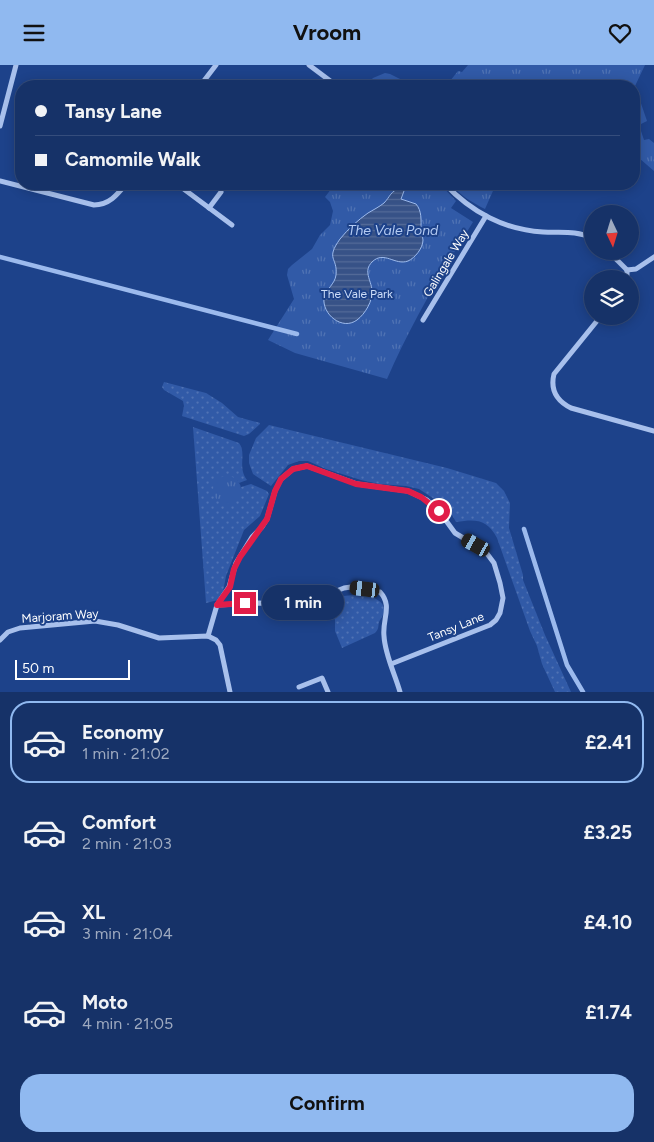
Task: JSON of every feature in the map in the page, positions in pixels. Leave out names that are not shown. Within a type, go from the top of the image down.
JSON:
[{"type":"street","points":[[0,126],[16,65]]},
{"type":"street","points":[[205,80],[216,65]]},
{"type":"street","points":[[309,65],[329,80]]},
{"type":"street","points":[[0,181],[15,185]]},
{"type":"street","points":[[35,190],[94,205],[101,205],[111,200],[120,190]]},
{"type":"street","points":[[185,190],[232,225]]},
{"type":"street","points":[[452,190],[486,216],[503,225],[543,232],[568,232],[584,235]]},
{"type":"street","points":[[209,208],[221,192]]},
{"type":"street","name":"Galingale Way","points":[[423,320],[486,216]]},
{"type":"street","points":[[617,260],[627,270],[636,269],[654,257]]},
{"type":"street","points":[[594,325],[554,374],[552,384],[554,392],[561,402],[571,408],[654,431]]},
{"type":"street","name":"Tansy Lane","points":[[208,636],[217,605],[230,587],[234,569],[240,557],[252,537],[267,519],[275,491],[281,479],[289,471],[307,466],[356,484],[408,491],[427,501],[439,511],[455,533],[490,555],[500,583],[502,598],[502,608],[496,620],[490,625],[391,664]]},
{"type":"street","points":[[217,605],[259,603],[289,605],[310,601],[351,587],[380,592],[387,603],[388,611],[383,635],[400,692]]},
{"type":"street","name":"Marjoram Way","points":[[0,640],[8,632],[24,627],[95,621],[118,625],[159,638],[208,636]]},
{"type":"street","points":[[208,636],[216,640],[220,645],[230,692]]},
{"type":"street","points":[[299,687],[322,678],[328,692]]},
{"type":"green space","points":[[468,65],[645,65],[638,80],[451,80],[458,71],[462,72]]},
{"type":"green space","points":[[385,73],[402,80],[371,80]]},
{"type":"green space","points":[[640,101],[647,121],[640,124]]},
{"type":"green space","points":[[640,128],[644,140],[649,139],[654,143],[654,171],[640,159]]},
{"type":"green space","name":"The Vale Park","points":[[330,190],[446,190],[456,201],[451,208],[473,222],[427,299],[387,379],[295,353],[268,340],[294,299],[287,275],[288,269],[312,249],[320,235],[330,225],[333,211],[330,202],[325,197]]},
{"type":"green space","points":[[457,190],[493,190],[485,209]]},
{"type":"green space","points":[[164,382],[206,393],[222,403],[238,417],[260,424],[244,436],[182,416],[183,401],[164,390],[162,387]]},
{"type":"green space","points":[[269,425],[447,468],[496,483],[504,491],[510,503],[509,528],[523,580],[571,692],[555,692],[542,664],[497,538],[489,527],[475,521],[456,522],[448,508],[419,489],[361,480],[308,461],[299,461],[288,465],[271,486],[253,474],[249,463],[249,455],[256,438]]},
{"type":"green space","points":[[193,427],[239,443],[242,451],[244,475],[247,480],[239,483],[237,480],[241,490],[241,487],[251,484],[267,491],[269,494],[260,516],[244,530],[226,576],[223,592],[218,600],[206,603]]},
{"type":"green space","points":[[227,476],[237,480],[241,490],[237,500],[227,504],[217,500],[213,490],[217,480]]},
{"type":"green space","points":[[363,594],[377,599],[384,607],[384,613],[379,622],[378,629],[375,633],[342,648],[335,631],[335,620],[329,602],[334,597]]},
{"type":"water","name":"The Vale Pond","points":[[395,191],[404,191],[401,199],[416,204],[419,210],[422,246],[416,255],[408,261],[399,262],[381,257],[372,262],[368,269],[372,290],[368,307],[357,320],[351,323],[339,322],[330,315],[324,304],[325,295],[336,275],[333,251],[343,235],[368,213],[384,203]]},
{"type":"waterway","points":[[0,257],[297,334]]},
{"type":"waterway","points":[[524,529],[567,665],[583,692]]},
{"type":"route","points":[[245,603],[217,605],[230,587],[236,563],[252,537],[267,519],[275,491],[281,479],[293,469],[307,466],[356,484],[408,491],[421,497],[439,511]]}]
